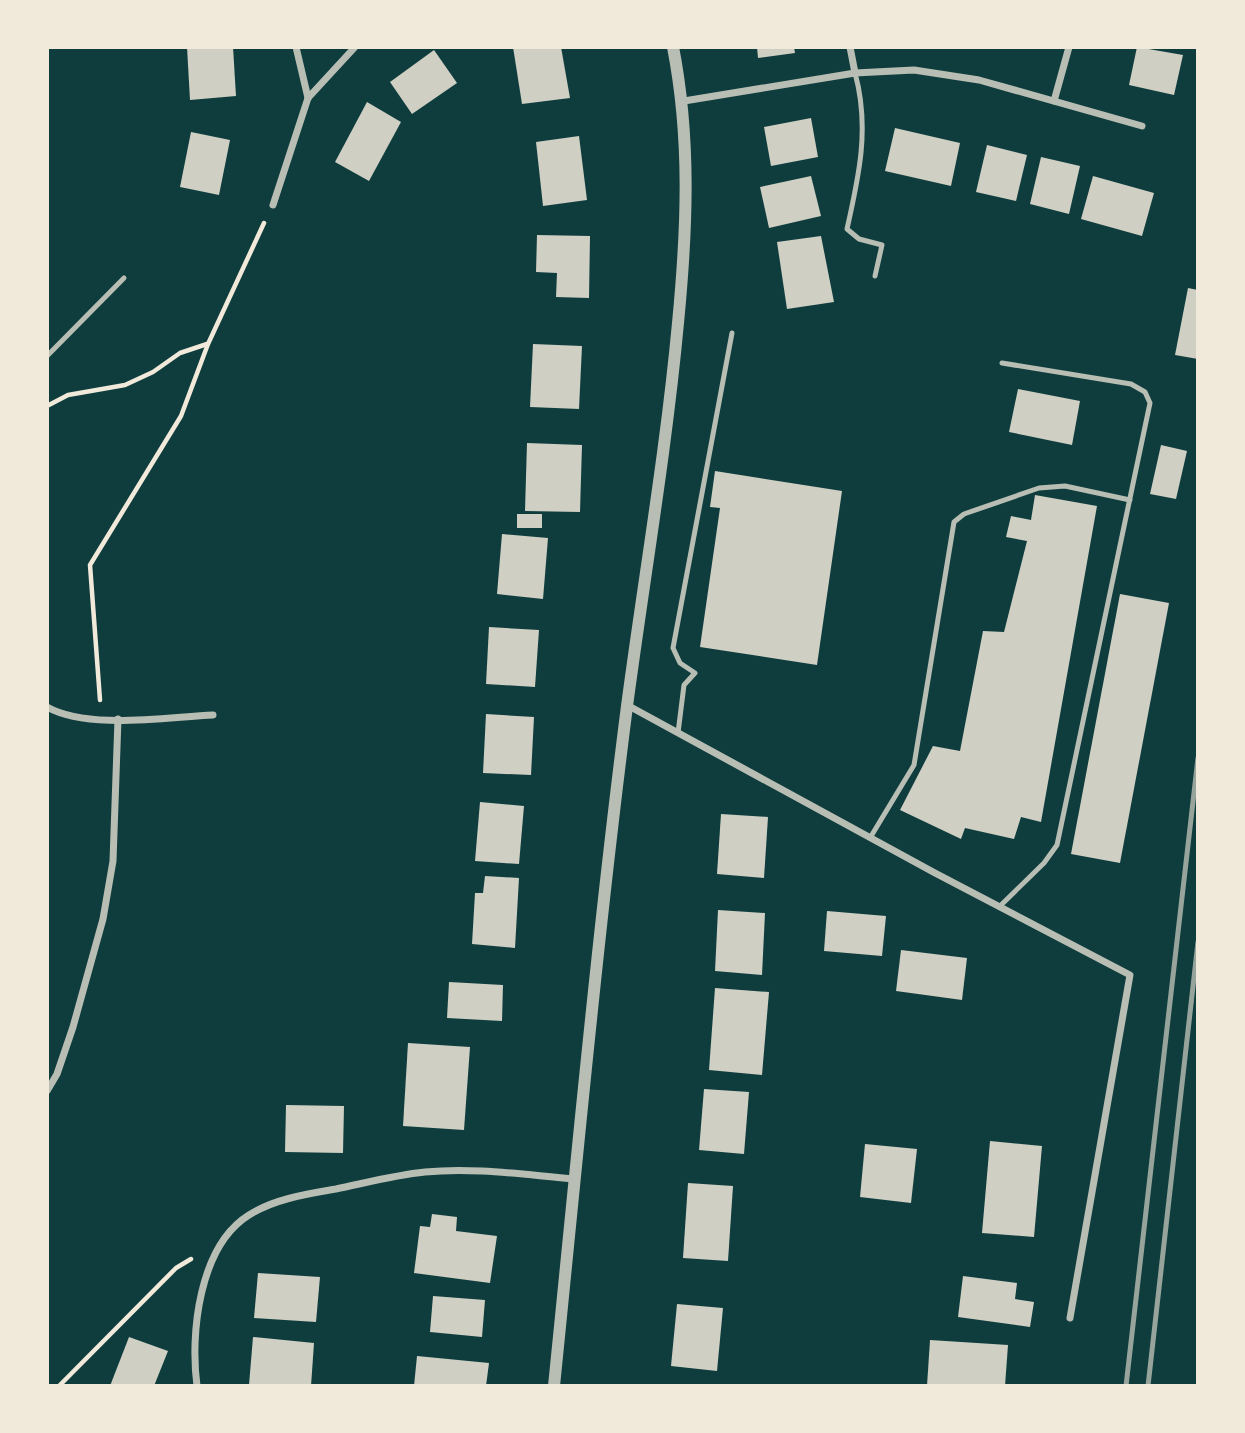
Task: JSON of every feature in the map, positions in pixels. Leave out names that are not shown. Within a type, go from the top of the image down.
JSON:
[{"type":"street","points":[[296,47],[308,98]]},
{"type":"street","points":[[273,205],[308,98],[355,47]]},
{"type":"street","points":[[554,1386],[627,705],[670,409],[684,265],[687,183],[684,101],[673,47]]},
{"type":"street","points":[[850,47],[855,73]]},
{"type":"street","points":[[1054,101],[1069,47]]},
{"type":"street","points":[[684,101],[855,73],[914,70],[979,80],[1142,126]]},
{"type":"street","points":[[627,705],[870,838],[1130,975],[1070,1318]]},
{"type":"street","points":[[47,707],[63,716],[118,719],[212,715]]},
{"type":"street","points":[[47,1091],[57,1074],[93,964],[105,908],[113,861],[118,719]]},
{"type":"street","points":[[197,1386],[192,1350],[206,1272],[224,1239],[248,1215],[292,1197],[425,1172],[468,1170],[575,1179]]},
{"type":"lane","points":[[855,73],[862,96],[863,162],[847,229],[859,239],[881,245],[875,276]]},
{"type":"lane","points":[[47,356],[124,278]]},
{"type":"lane","points":[[678,733],[684,685],[695,673],[680,663],[673,648],[732,333]]},
{"type":"lane","points":[[999,907],[1044,863],[1057,845],[1150,403],[1145,391],[1131,384],[1002,363]]},
{"type":"lane","points":[[870,838],[914,765],[954,522],[964,514],[1039,488],[1065,486],[1130,500]]},
{"type":"path","points":[[101,718],[90,565],[181,416],[208,344],[273,205]]},
{"type":"path","points":[[47,406],[68,395],[125,385],[153,372],[180,353],[208,344]]},
{"type":"path","points":[[59,1386],[176,1268],[224,1239]]},
{"type":"building","points":[[187,47],[233,47],[236,96],[190,100]]},
{"type":"building","points":[[513,47],[561,47],[570,98],[522,104]]},
{"type":"building","points":[[757,47],[794,47],[795,53],[758,58]]},
{"type":"building","points":[[1137,47],[1183,55],[1174,95],[1129,85]]},
{"type":"building","points":[[434,50],[457,83],[412,114],[390,82]]},
{"type":"building","points":[[367,102],[401,122],[369,181],[335,162]]},
{"type":"building","points":[[811,118],[818,157],[771,166],[764,127]]},
{"type":"building","points":[[895,128],[960,143],[951,186],[885,171]]},
{"type":"building","points":[[191,132],[230,140],[219,195],[180,187]]},
{"type":"building","points":[[579,136],[587,200],[543,206],[536,142]]},
{"type":"building","points":[[987,145],[1027,155],[1016,201],[976,192]]},
{"type":"building","points":[[1041,157],[1080,166],[1069,214],[1030,204]]},
{"type":"building","points":[[811,176],[821,216],[769,228],[760,187]]},
{"type":"building","points":[[1093,176],[1154,193],[1142,236],[1081,219]]},
{"type":"building","points":[[537,235],[590,236],[589,298],[556,297],[557,273],[536,272]]},
{"type":"building","points":[[821,236],[834,302],[787,309],[777,242]]},
{"type":"building","points":[[1188,288],[1198,290],[1198,359],[1175,355]]},
{"type":"building","points":[[533,344],[582,346],[579,409],[530,407]]},
{"type":"building","points":[[1018,389],[1080,401],[1072,445],[1009,432]]},
{"type":"building","points":[[527,443],[582,445],[580,512],[525,511]]},
{"type":"building","points":[[1161,445],[1187,451],[1176,499],[1150,494]]},
{"type":"building","points":[[715,471],[842,491],[817,665],[700,647],[720,508],[710,507]]},
{"type":"building","points":[[1035,495],[1097,506],[1041,822],[1021,817],[1014,839],[965,828],[961,839],[900,810],[933,746],[960,751],[983,631],[1004,632],[1027,541],[1006,537],[1011,516],[1031,520]]},
{"type":"building","points":[[517,514],[542,514],[542,528],[517,528]]},
{"type":"building","points":[[502,534],[548,538],[543,599],[497,594]]},
{"type":"building","points":[[1120,594],[1169,603],[1120,863],[1071,854]]},
{"type":"building","points":[[489,627],[539,630],[535,687],[486,684]]},
{"type":"building","points":[[486,714],[534,717],[531,775],[483,773]]},
{"type":"building","points":[[480,802],[524,806],[519,864],[475,861]]},
{"type":"building","points":[[721,814],[768,817],[764,878],[717,874]]},
{"type":"building","points":[[485,876],[519,878],[515,948],[472,944],[475,893],[483,893]]},
{"type":"building","points":[[718,910],[765,913],[762,975],[715,971]]},
{"type":"building","points":[[827,911],[886,916],[882,956],[824,951]]},
{"type":"building","points":[[901,950],[967,958],[962,1000],[896,991]]},
{"type":"building","points":[[449,982],[503,985],[502,1021],[447,1018]]},
{"type":"building","points":[[715,988],[769,992],[762,1075],[709,1070]]},
{"type":"building","points":[[408,1043],[470,1047],[464,1130],[403,1126]]},
{"type":"building","points":[[704,1089],[749,1092],[744,1154],[699,1150]]},
{"type":"building","points":[[286,1105],[344,1106],[343,1153],[285,1152]]},
{"type":"building","points":[[990,1141],[1042,1146],[1034,1237],[982,1233]]},
{"type":"building","points":[[865,1144],[917,1149],[911,1203],[860,1197]]},
{"type":"building","points":[[688,1183],[733,1186],[728,1261],[683,1258]]},
{"type":"building","points":[[432,1214],[457,1217],[456,1231],[497,1236],[490,1283],[414,1273],[420,1226],[430,1227]]},
{"type":"building","points":[[258,1273],[320,1277],[316,1322],[254,1318]]},
{"type":"building","points":[[963,1276],[1017,1283],[1015,1299],[1034,1302],[1030,1327],[958,1317]]},
{"type":"building","points":[[433,1296],[485,1300],[482,1337],[430,1332]]},
{"type":"building","points":[[677,1304],[723,1308],[717,1371],[671,1366]]},
{"type":"building","points":[[129,1337],[168,1351],[154,1386],[110,1386]]},
{"type":"building","points":[[253,1337],[314,1343],[311,1386],[249,1385]]},
{"type":"building","points":[[930,1340],[1008,1345],[1005,1386],[927,1386]]},
{"type":"building","points":[[417,1356],[489,1363],[486,1386],[414,1386]]},
{"type":"railway","points":[[1126,1386],[1198,758]]},
{"type":"railway","points":[[1148,1386],[1198,942]]}]
